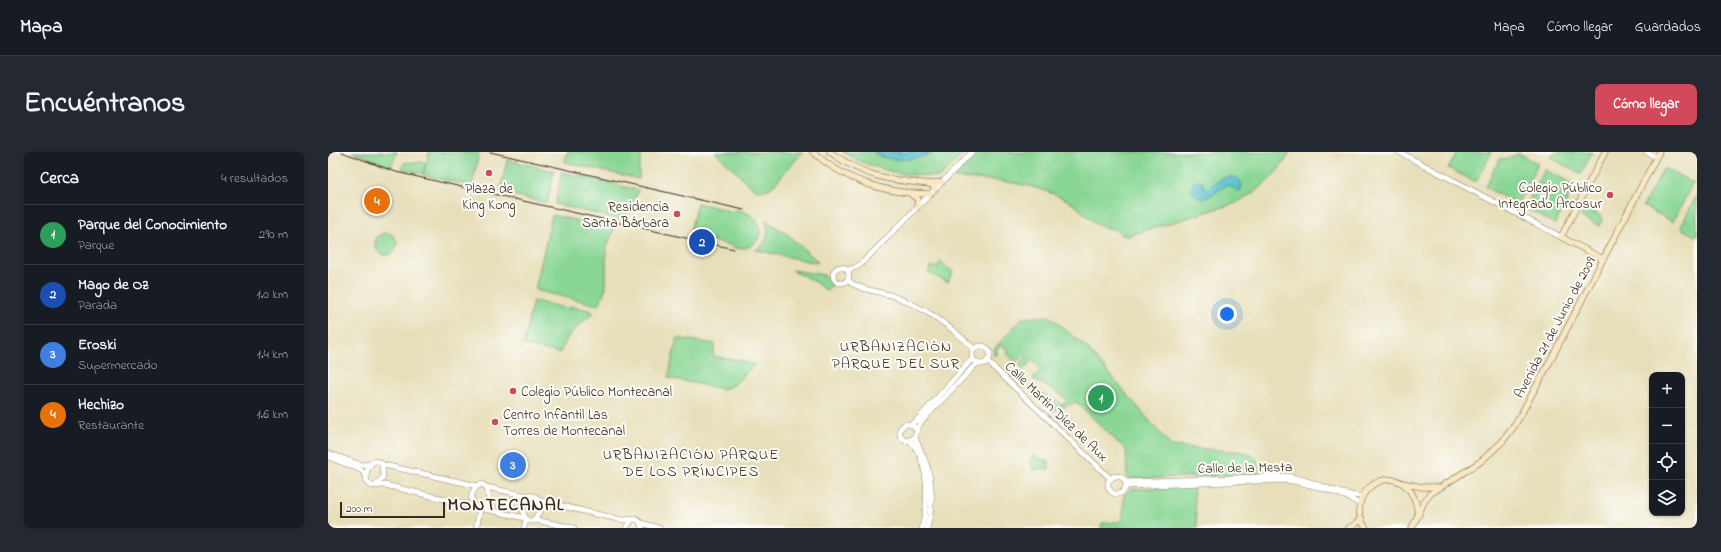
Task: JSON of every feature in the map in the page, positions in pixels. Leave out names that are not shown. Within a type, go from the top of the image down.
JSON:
[{"type":"main road","points":[[813,152],[834,168],[860,182],[887,190],[908,193],[930,192]]},
{"type":"main road","points":[[830,152],[858,169],[878,177],[899,182],[933,185],[930,192]]},
{"type":"main road","points":[[1603,259],[1561,237],[1605,152]]},
{"type":"main road","name":"Avenida 21 de Junio de 2009","points":[[1412,528],[1425,499],[1439,486],[1480,462],[1502,442],[1515,425],[1658,154]]},
{"type":"main road","points":[[926,184],[942,182]]},
{"type":"main road","points":[[926,184],[929,186],[930,192]]},
{"type":"main road","points":[[908,193],[918,197],[919,202],[917,207]]},
{"type":"main road","name":"Avenida 21 de Junio de 2009","points":[[1363,496],[1370,486],[1378,482],[1391,480],[1422,487],[1439,486]]},
{"type":"main road","points":[[1401,482],[1409,489],[1413,496],[1418,517]]},
{"type":"main road","points":[[1363,496],[1360,505],[1361,518],[1366,528]]},
{"type":"main road","points":[[1349,528],[1356,524],[1361,518]]},
{"type":"street","points":[[848,270],[861,264],[930,192],[972,152]]},
{"type":"street","points":[[1399,152],[1561,237]]},
{"type":"street","points":[[1647,152],[1658,154]]},
{"type":"street","points":[[839,266],[848,270],[849,276],[842,283],[837,282],[834,279],[832,274],[839,266]]},
{"type":"street","points":[[846,280],[856,285],[899,298],[917,306],[951,328],[974,349]]},
{"type":"street","points":[[981,346],[987,349],[989,355],[987,361],[983,363],[975,360],[972,353],[974,349],[981,346]]},
{"type":"street","points":[[915,437],[910,441],[903,440],[900,433],[902,426],[911,424],[917,420],[975,360]]},
{"type":"street","points":[[927,528],[931,505],[930,481],[926,463],[915,437],[916,430],[920,423],[975,360]]},
{"type":"street","name":"Calle Martín Díez de Aux","points":[[987,361],[1111,479]]},
{"type":"street","points":[[911,424],[916,430]]},
{"type":"street","points":[[910,441],[919,457],[925,477],[926,503],[922,528]]},
{"type":"street","points":[[328,453],[361,465],[366,466],[378,460],[382,464],[478,486],[482,484],[534,496],[538,500],[631,521],[637,520],[641,526],[659,528]]},
{"type":"street","points":[[328,457],[361,470],[366,476],[369,484],[372,486],[385,485],[473,506],[475,509],[574,528]]},
{"type":"street","points":[[366,476],[370,464]]},
{"type":"street","points":[[376,485],[383,477],[382,464]]},
{"type":"street","points":[[1119,476],[1122,477],[1126,484],[1120,493],[1113,492],[1109,485],[1111,479],[1119,476]]},
{"type":"street","name":"Calle de la Mesta","points":[[1126,484],[1286,476],[1311,481],[1353,495],[1363,496]]},
{"type":"street","name":"Calle de la Mesta","points":[[1126,484],[1285,480],[1305,484],[1351,499],[1360,505]]},
{"type":"street","points":[[473,506],[473,493],[478,486]]},
{"type":"street","points":[[476,528],[481,509],[488,499],[486,486]]},
{"type":"street","points":[[524,528],[524,505],[530,496]]},
{"type":"street","points":[[534,520],[540,511],[538,500]]},
{"type":"street","points":[[626,528],[631,521]]},
{"type":"green space","points":[[352,152],[397,152],[391,167]]},
{"type":"green space","points":[[429,152],[479,153],[472,186],[423,175]]},
{"type":"green space","points":[[567,152],[642,152],[639,168],[639,179],[565,162]]},
{"type":"green space","points":[[715,152],[802,153],[771,188],[760,191],[752,187]]},
{"type":"green space","points":[[843,152],[965,152],[941,176],[938,177],[913,175],[877,168]]},
{"type":"green space","points":[[979,152],[1290,152],[1280,168],[1267,182],[1236,203],[1127,236],[1114,229],[1102,227],[1092,221],[1075,205],[1065,199],[1038,188],[1011,182],[954,178]]},
{"type":"green space","points":[[1457,152],[1492,152],[1476,182],[1448,168]]},
{"type":"green space","points":[[1555,152],[1592,152],[1581,174],[1551,158]]},
{"type":"green space","points":[[1518,153],[1537,163],[1537,166],[1517,204],[1485,187],[1500,158],[1503,159],[1517,155]]},
{"type":"green space","points":[[507,160],[554,171],[547,203],[500,192]]},
{"type":"green space","points":[[425,162],[423,174],[402,169],[404,163]]},
{"type":"green space","points":[[1664,168],[1693,183],[1673,222],[1643,206]]},
{"type":"green space","points":[[1545,170],[1575,185],[1555,224],[1525,208]]},
{"type":"green space","points":[[562,172],[638,190],[632,206],[622,220],[555,204]]},
{"type":"green space","points":[[1697,195],[1697,237],[1682,229],[1681,226]]},
{"type":"green space","points":[[697,203],[735,212],[736,209],[747,213],[758,223],[760,233],[758,239],[746,248],[739,248],[689,235]]},
{"type":"green space","points":[[1586,208],[1603,217],[1599,226],[1581,217]]},
{"type":"green space","points":[[552,215],[614,229],[606,249],[606,287],[599,305],[535,290]]},
{"type":"green space","points":[[765,220],[786,233],[817,261],[817,263],[756,250],[763,244],[767,237],[768,229]]},
{"type":"green space","points":[[386,233],[394,236],[397,244],[394,252],[386,255],[378,252],[375,244],[378,236]]},
{"type":"green space","points":[[940,262],[953,272],[948,282],[928,273],[932,266],[937,268]]},
{"type":"green space","points":[[792,270],[824,275],[832,284],[827,291],[815,282]]},
{"type":"green space","points":[[533,301],[570,309],[571,306],[592,311],[593,313],[567,338],[560,353],[523,345]]},
{"type":"green space","points":[[1049,316],[1087,348],[1171,446],[1244,452],[1255,457],[1258,465],[1258,474],[1130,479],[1127,476],[1126,450],[1076,402],[1053,411],[1051,409],[1055,408],[1054,404],[1046,402],[1031,390],[1034,387],[1041,393],[1062,405],[1067,400],[1059,393],[1033,378],[1041,369],[1032,360],[1024,369],[1019,365],[1027,356],[1025,354],[1016,363],[1007,354],[1009,350],[1001,345],[996,350],[998,353],[994,356],[993,350],[1022,318]]},
{"type":"green space","points":[[677,338],[715,344],[713,356],[743,361],[754,365],[734,385],[723,389],[668,378]]},
{"type":"green space","points":[[1033,456],[1049,462],[1049,469],[1033,470],[1031,459]]},
{"type":"green space","points":[[1193,486],[1197,528],[1101,528],[1102,523],[1119,522],[1123,519],[1124,495],[1132,489]]},
{"type":"water","points":[[873,152],[935,152],[904,160],[887,158]]},
{"type":"water","points":[[1223,178],[1237,178],[1240,181],[1242,186],[1241,190],[1237,191],[1231,186],[1227,185],[1205,198],[1196,196],[1192,192],[1193,184],[1196,181],[1202,182],[1204,187],[1207,189]]},
{"type":"tram line","points":[[342,152],[396,172],[734,249]]},
{"type":"tram line","points":[[490,152],[744,210]]},
{"type":"place","name":"Plaza de King Kong","points":[[489,173]]},
{"type":"place","name":"Colegio Público Integrado Arcosur","points":[[1610,195]]},
{"type":"place","name":"Hechizo","points":[[377,201]]},
{"type":"place","name":"Residencia Santa Bárbara","points":[[677,214]]},
{"type":"place","name":"Mago de Oz","points":[[702,242]]},
{"type":"place","name":"Colegio Público Montecanal","points":[[513,391]]},
{"type":"place","name":"Parque del Conocimiento","points":[[1101,398]]},
{"type":"place","name":"Centro Infantil Las Torres de Montecanal","points":[[495,422]]},
{"type":"place","name":"Eroski","points":[[513,465]]},
{"type":"district","name":"URBANIZACIÓN PARQUE DEL SUR","points":[[896,354]]},
{"type":"district","name":"URBANIZACIÓN PARQUE DE LOS PRÍNCIPES","points":[[691,462]]},
{"type":"district","name":"MONTECANAL","points":[[506,504]]}]
